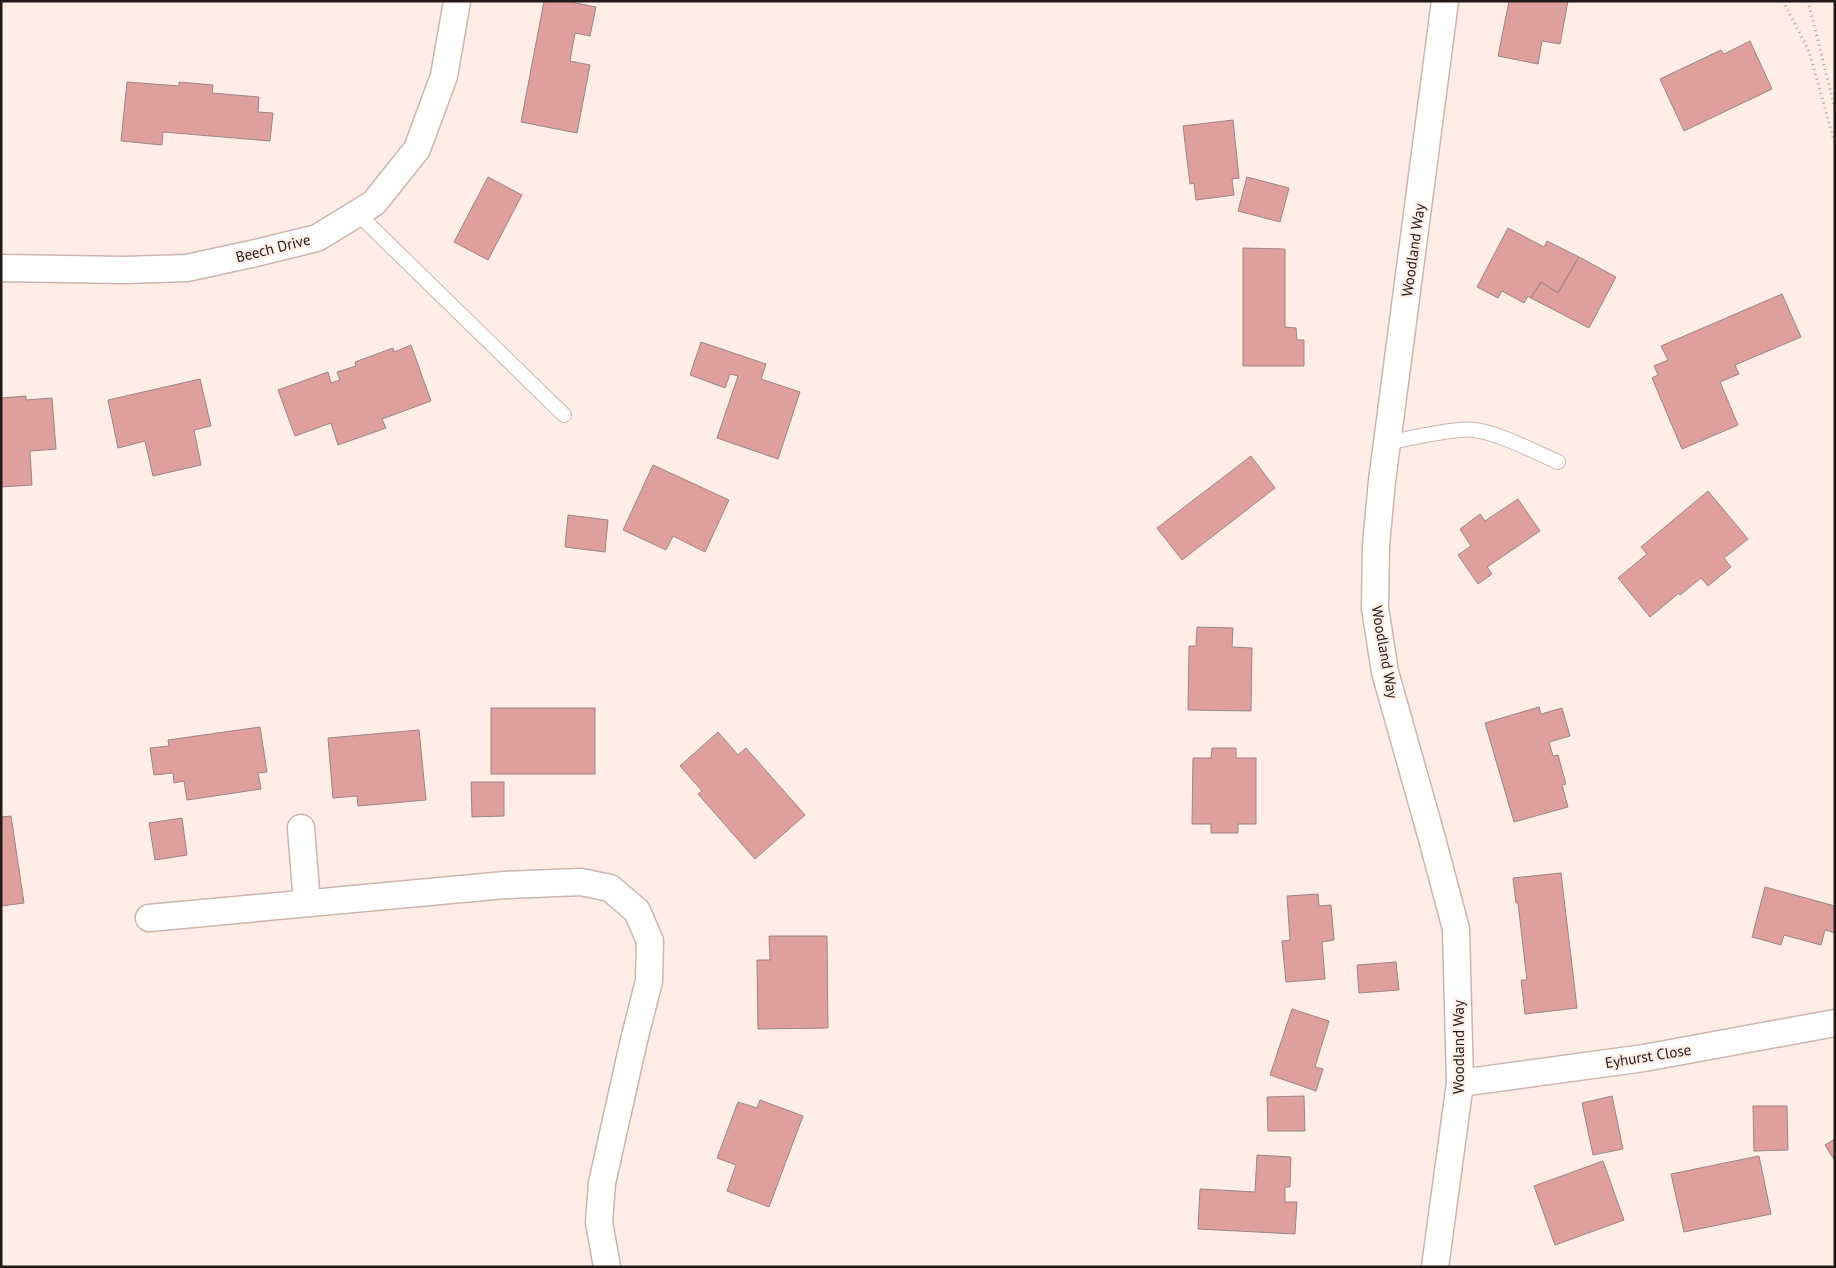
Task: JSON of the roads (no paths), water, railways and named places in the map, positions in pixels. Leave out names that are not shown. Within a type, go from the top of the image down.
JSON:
[{"type":"street","name":"Beech Drive","points":[[1,268],[125,270],[187,268],[317,238],[374,203],[417,149],[444,76],[458,1]]},
{"type":"street","name":"Woodland Way","points":[[1435,1267],[1460,1083],[1456,930],[1432,835],[1385,672],[1375,608],[1376,544],[1387,443],[1446,1]]},
{"type":"street","points":[[301,828],[307,903]]},
{"type":"street","points":[[149,918],[505,885],[580,882],[610,888],[637,911],[650,941],[649,981],[602,1182],[599,1222],[607,1267]]},
{"type":"street","name":"Eyhurst Close","points":[[1460,1083],[1644,1058],[1835,1023]]},
{"type":"lane","points":[[357,213],[564,415]]},
{"type":"lane","points":[[1387,443],[1452,431],[1474,429],[1494,435],[1558,462]]}]
